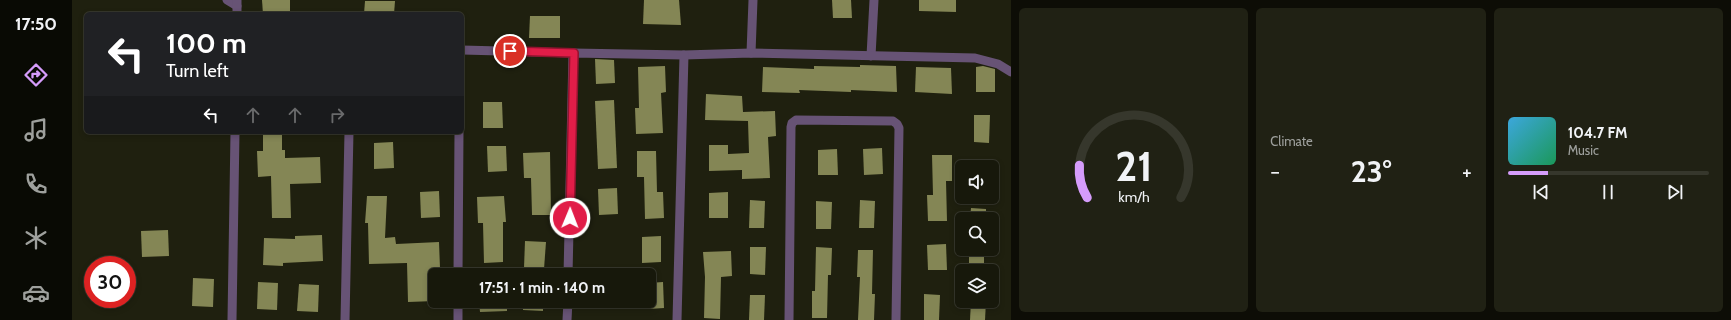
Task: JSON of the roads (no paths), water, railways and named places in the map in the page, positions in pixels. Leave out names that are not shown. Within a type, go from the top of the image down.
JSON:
[{"type":"street","points":[[227,0],[237,7]]},
{"type":"street","points":[[751,53],[752,0]]},
{"type":"street","points":[[871,56],[874,0]]},
{"type":"street","points":[[464,50],[684,55],[751,53],[975,58],[998,64],[1011,72]]},
{"type":"street","points":[[568,268],[574,53]]},
{"type":"street","points":[[677,320],[684,55]]},
{"type":"street","points":[[789,320],[791,127],[792,122],[796,120],[893,121],[899,128],[896,320]]},
{"type":"street","points":[[232,320],[235,134]]},
{"type":"street","points":[[345,320],[349,134]]},
{"type":"street","points":[[458,268],[459,134]]},
{"type":"street","points":[[458,308],[458,320]]},
{"type":"street","points":[[567,320],[568,308]]}]
